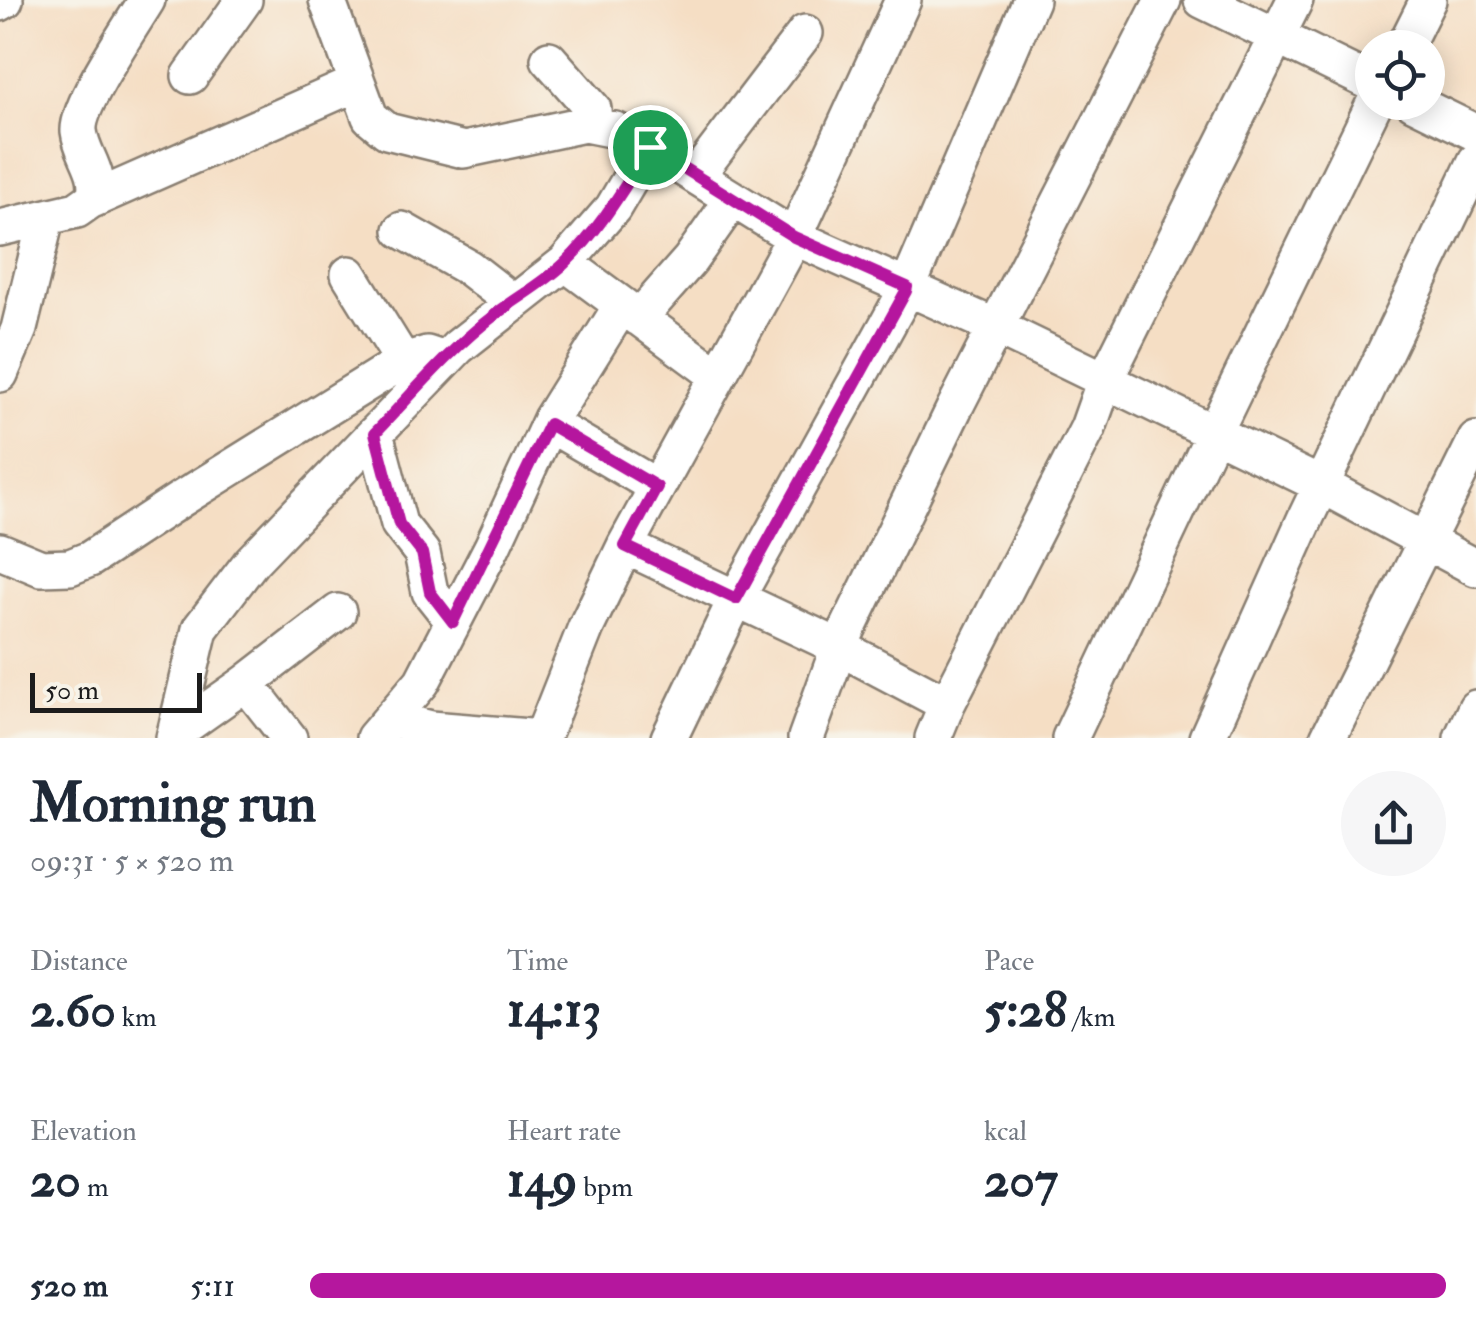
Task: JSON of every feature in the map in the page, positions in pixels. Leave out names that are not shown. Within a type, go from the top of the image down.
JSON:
[{"type":"street","points":[[92,200],[98,188],[83,145],[80,120],[147,0]]},
{"type":"street","points":[[190,76],[244,0]]},
{"type":"street","points":[[327,0],[370,117],[388,131],[464,150],[594,124],[626,134],[794,237],[996,327],[1214,432],[1476,568]]},
{"type":"street","points":[[382,729],[542,738],[586,627],[625,546],[794,237],[904,0]]},
{"type":"street","points":[[669,738],[736,599],[907,287],[1031,0]]},
{"type":"street","points":[[806,738],[839,647],[1163,0]]},
{"type":"street","points":[[1202,0],[1355,75]]},
{"type":"street","points":[[933,738],[1088,428],[1105,380],[1296,0]]},
{"type":"street","points":[[1413,30],[1428,0]]},
{"type":"street","points":[[696,176],[805,32]]},
{"type":"street","points":[[549,59],[592,109],[594,124]]},
{"type":"street","points":[[0,228],[77,210],[355,84]]},
{"type":"street","points":[[1445,118],[1476,133]]},
{"type":"street","points":[[1070,738],[1367,120]]},
{"type":"street","points":[[176,734],[200,629],[252,561],[445,360],[498,313],[565,263],[612,208],[650,147]]},
{"type":"street","points":[[1207,738],[1476,161]]},
{"type":"street","points":[[382,729],[422,682],[549,424],[630,312],[690,260],[734,199]]},
{"type":"street","points":[[0,374],[20,329],[46,219]]},
{"type":"street","points":[[402,230],[469,268],[514,303]]},
{"type":"street","points":[[565,263],[718,376]]},
{"type":"street","points":[[349,274],[404,360]]},
{"type":"street","points":[[0,551],[41,568],[70,567],[90,560],[404,360],[427,354],[445,360]]},
{"type":"street","points":[[549,424],[657,487]]},
{"type":"street","points":[[375,433],[399,524],[422,553],[430,592],[453,622]]},
{"type":"street","points":[[1328,738],[1476,440]]},
{"type":"street","points":[[625,546],[839,647],[947,704]]},
{"type":"street","points":[[176,734],[338,612]]},
{"type":"street","points":[[246,684],[288,738]]},
{"type":"street","points":[[1462,738],[1476,708]]},
{"type":"route","points":[[650,147],[794,237],[907,287],[906,291],[736,599],[625,546],[657,487],[549,424],[453,622],[430,592],[422,553],[399,524],[375,433],[458,347],[565,263],[612,208],[650,147]]}]
